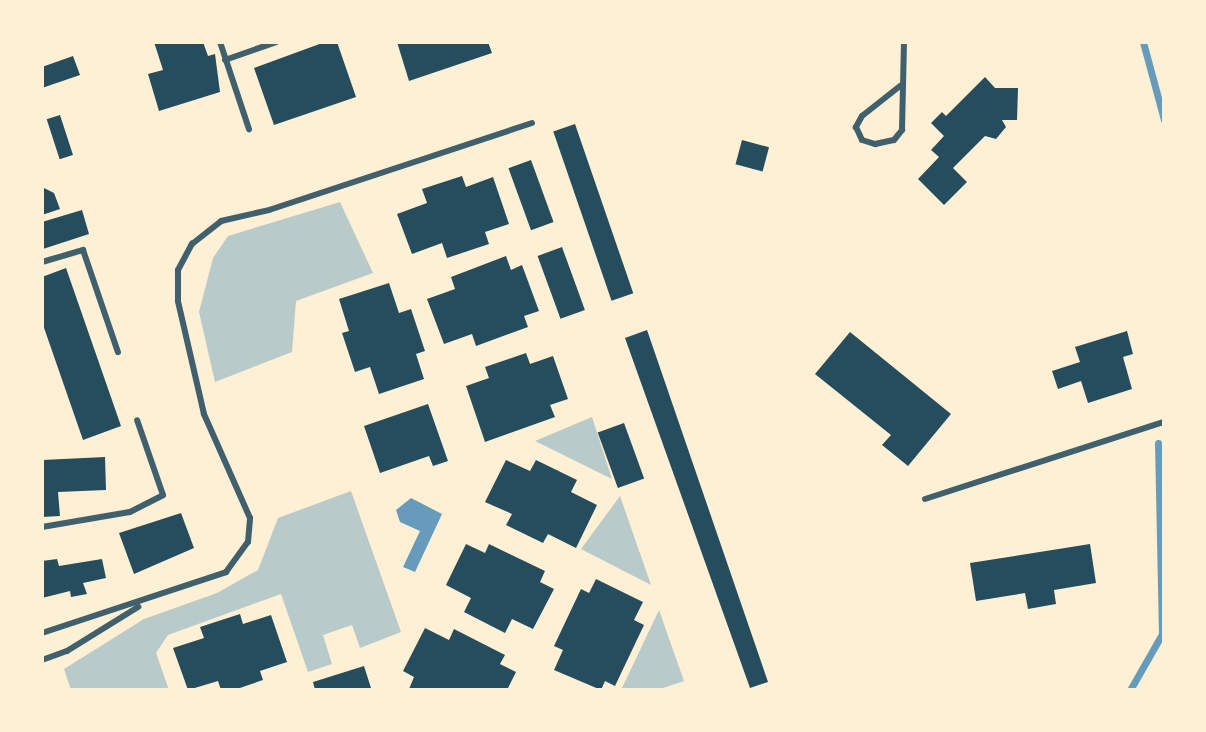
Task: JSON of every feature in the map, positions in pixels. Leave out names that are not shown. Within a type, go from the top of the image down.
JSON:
[{"type":"lane","points":[[220,42],[249,129]]},
{"type":"lane","points":[[225,60],[276,42]]},
{"type":"lane","points":[[900,86],[862,116],[856,127],[862,140],[875,144],[894,140],[902,130],[900,86],[904,42]]},
{"type":"lane","points":[[42,633],[144,603],[226,572],[248,542],[250,518],[204,414],[178,301],[178,270],[192,244],[221,221],[269,210],[532,123]]},
{"type":"lane","points":[[42,262],[83,250],[118,352]]},
{"type":"lane","points":[[42,527],[130,512],[163,495],[137,420]]},
{"type":"lane","points":[[925,499],[1164,422]]},
{"type":"lane","points":[[42,660],[67,651],[144,603]]},
{"type":"shaded area","points":[[340,202],[373,273],[296,301],[292,352],[215,382],[199,312],[213,258],[228,236]]},
{"type":"shaded area","points":[[592,417],[612,479],[535,441]]},
{"type":"shaded area","points":[[351,491],[401,632],[360,648],[352,625],[323,635],[332,664],[308,672],[281,594],[168,635],[156,653],[169,690],[71,690],[64,669],[144,619],[217,593],[258,570],[278,518]]},
{"type":"shaded area","points":[[620,496],[651,585],[581,549]]},
{"type":"shaded area","points":[[659,610],[684,681],[657,690],[621,690]]},
{"type":"water","points":[[411,498],[442,514],[415,572],[403,567],[420,531],[400,522],[396,510]]},
{"type":"building","points":[[154,42],[203,42],[208,56],[215,54],[220,92],[159,111],[148,74],[163,70]]},
{"type":"building","points":[[325,42],[337,42],[356,97],[274,125],[254,68]]},
{"type":"building","points":[[397,42],[488,42],[492,53],[409,81]]},
{"type":"building","points":[[73,56],[80,75],[42,88],[42,67]]},
{"type":"building","points":[[985,77],[995,88],[1018,88],[1017,120],[1002,120],[1006,127],[996,139],[985,136],[953,168],[967,182],[944,205],[918,179],[939,157],[931,150],[944,136],[931,123],[942,112],[946,116]]},
{"type":"building","points":[[60,115],[73,155],[60,159],[47,119]]},
{"type":"building","points":[[575,124],[633,293],[612,301],[553,131]]},
{"type":"building","points":[[742,140],[769,147],[763,171],[736,164]]},
{"type":"building","points":[[531,160],[554,222],[531,230],[508,168]]},
{"type":"building","points":[[462,176],[466,187],[493,177],[509,224],[485,232],[489,244],[447,258],[442,243],[412,254],[397,214],[427,203],[422,189]]},
{"type":"building","points":[[42,187],[54,193],[60,209],[42,215]]},
{"type":"building","points":[[82,210],[89,234],[43,249],[42,222]]},
{"type":"building","points":[[562,247],[585,310],[560,319],[538,256]]},
{"type":"building","points":[[506,256],[511,270],[522,265],[539,311],[524,316],[528,327],[476,346],[472,334],[444,344],[427,299],[455,289],[451,277]]},
{"type":"building","points":[[66,268],[121,426],[83,440],[42,322],[42,277]]},
{"type":"building","points":[[389,283],[399,313],[411,309],[425,351],[416,354],[424,379],[379,394],[370,367],[355,372],[342,333],[349,331],[339,299]]},
{"type":"building","points":[[647,330],[768,682],[750,688],[625,338]]},
{"type":"building","points":[[1127,331],[1133,354],[1123,357],[1132,389],[1088,403],[1081,381],[1058,389],[1052,371],[1080,362],[1075,347]]},
{"type":"building","points":[[850,332],[951,414],[908,466],[882,445],[891,435],[815,374]]},
{"type":"building","points":[[526,353],[530,364],[553,356],[568,399],[550,405],[555,417],[485,442],[466,386],[489,378],[485,367]]},
{"type":"building","points":[[428,404],[448,461],[433,466],[429,456],[380,473],[364,426]]},
{"type":"building","points":[[624,423],[644,478],[618,488],[598,433]]},
{"type":"building","points":[[105,457],[106,490],[58,492],[60,516],[42,517],[42,460]]},
{"type":"building","points":[[506,460],[530,471],[536,460],[577,480],[571,492],[597,505],[576,548],[548,534],[543,543],[506,525],[512,514],[485,502]]},
{"type":"building","points":[[181,513],[194,548],[134,574],[119,533]]},
{"type":"building","points":[[466,544],[485,553],[489,544],[545,571],[540,582],[554,589],[533,629],[512,619],[505,633],[464,612],[471,598],[446,585]]},
{"type":"building","points":[[1090,544],[1096,583],[1054,590],[1056,604],[1028,609],[1025,593],[976,601],[970,563]]},
{"type":"building","points":[[57,559],[59,566],[102,559],[106,578],[83,583],[87,594],[71,597],[70,591],[42,598],[42,561]]},
{"type":"building","points":[[596,579],[643,602],[634,620],[644,625],[615,686],[605,681],[601,690],[554,670],[563,650],[554,646],[581,589],[589,593]]},
{"type":"building","points":[[240,614],[243,624],[271,615],[287,662],[260,671],[263,680],[234,690],[221,690],[218,681],[188,690],[173,648],[204,638],[200,627]]},
{"type":"building","points":[[425,628],[449,640],[454,629],[505,655],[500,664],[516,672],[507,690],[409,689],[414,677],[403,671]]},
{"type":"building","points":[[364,666],[371,688],[380,690],[315,690],[313,682]]},
{"type":"waterway","points":[[1143,42],[1164,120]]},
{"type":"waterway","points":[[1130,690],[1162,634],[1158,443]]}]
